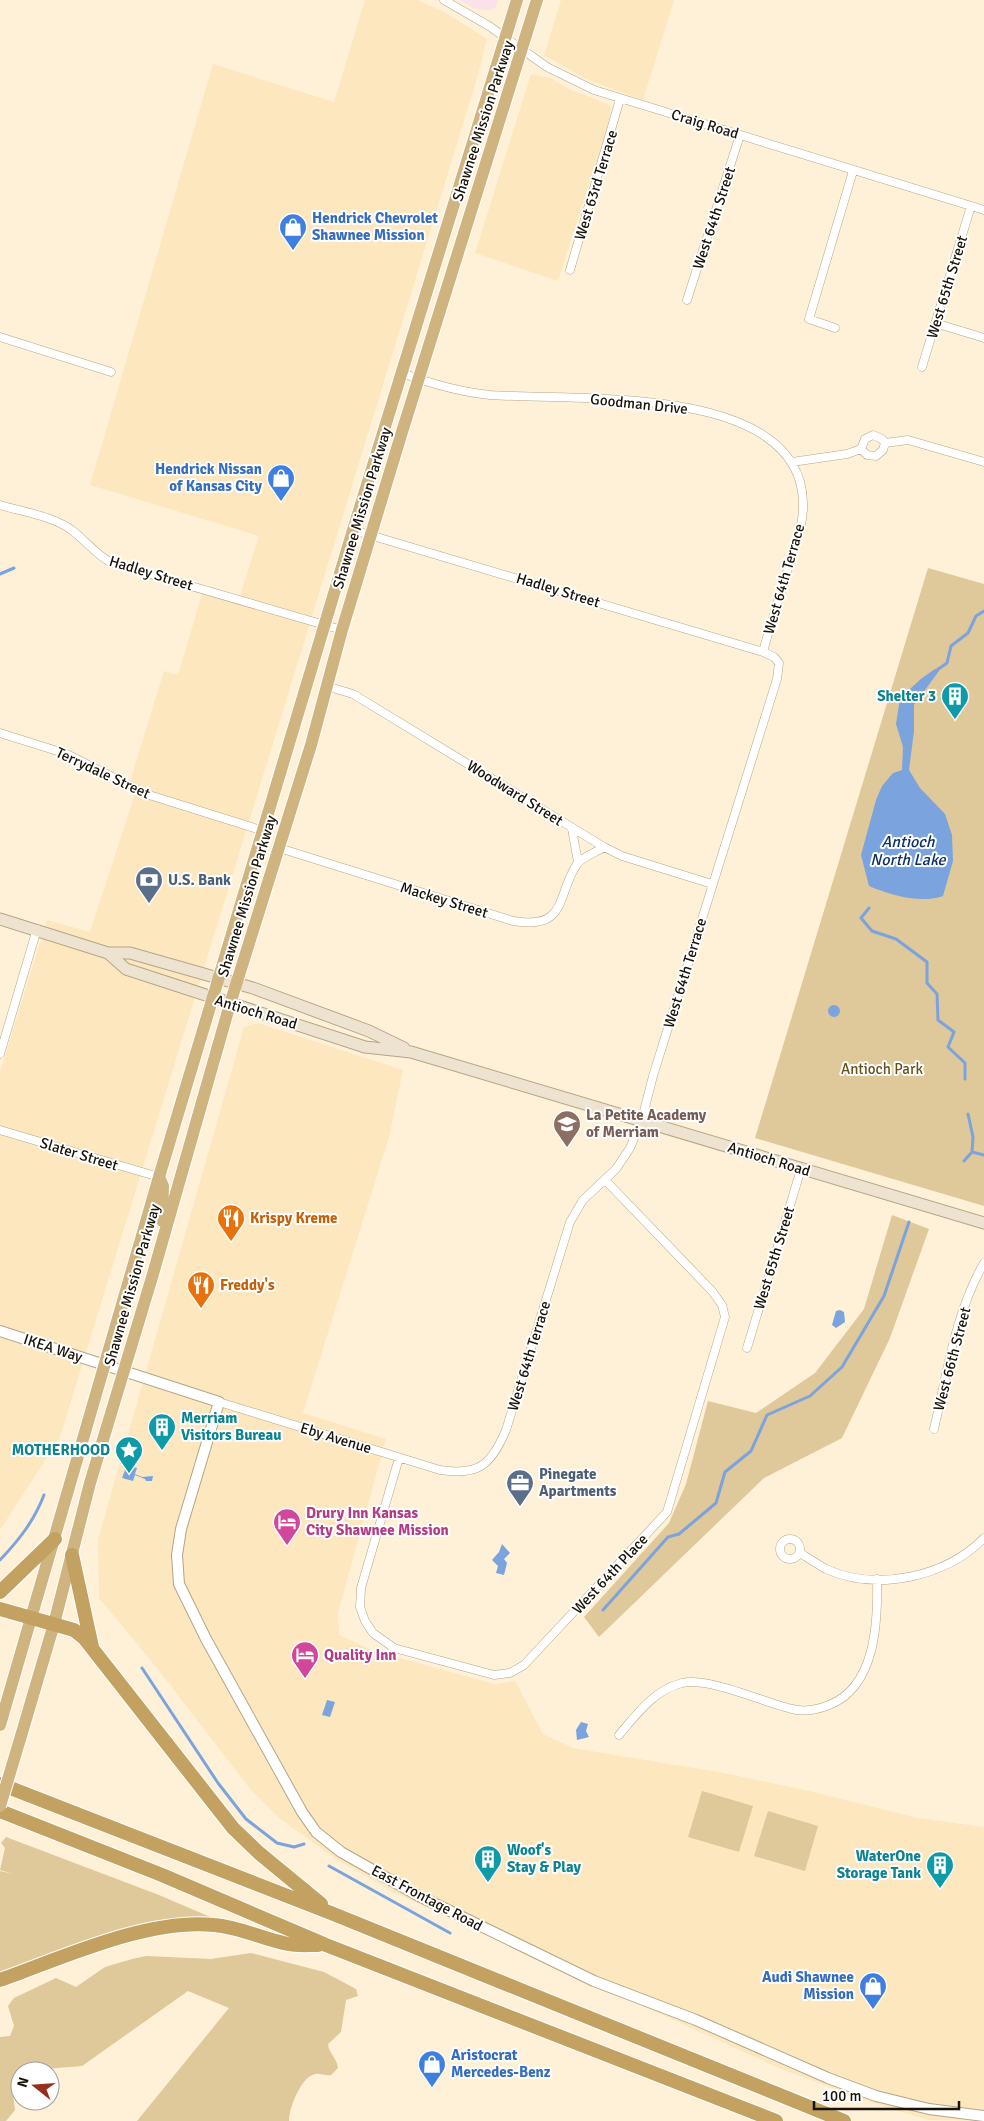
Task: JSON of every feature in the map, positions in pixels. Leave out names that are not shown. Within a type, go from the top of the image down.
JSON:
[{"type":"highway","name":"Shawnee Mission Parkway","points":[[0,1725],[159,1177],[353,530],[517,0]]},
{"type":"highway","name":"Shawnee Mission Parkway","points":[[0,1806],[54,1624],[90,1483],[162,1243],[230,1004],[311,745],[342,630],[418,379],[537,0]]},
{"type":"highway","points":[[159,1177],[163,1186],[162,1243]]},
{"type":"highway","points":[[0,1592],[10,1585],[54,1539]]},
{"type":"highway","points":[[72,1555],[92,1648]]},
{"type":"highway","points":[[0,1609],[74,1630],[92,1648],[233,1828],[258,1853],[331,1912]]},
{"type":"highway","points":[[0,1784],[331,1912],[844,2121]]},
{"type":"highway","points":[[0,1811],[162,1875],[326,1945],[776,2121]]},
{"type":"highway","points":[[0,1980],[144,1932],[193,1924],[214,1925],[252,1932],[288,1944],[326,1945]]},
{"type":"highway","points":[[0,1984],[16,1974]]},
{"type":"main road","name":"Antioch Road","points":[[0,918],[108,953],[130,953],[236,984],[369,1031],[411,1052]]},
{"type":"main road","name":"Antioch Road","points":[[108,953],[126,969],[213,999],[365,1046],[411,1052],[642,1119],[801,1169],[984,1223]]},
{"type":"street","name":"Craig Road","points":[[444,0],[569,79],[620,100],[984,210]]},
{"type":"street","name":"West 63rd Terrace","points":[[570,270],[620,100]]},
{"type":"street","name":"West 64th Street","points":[[687,300],[740,136]]},
{"type":"street","points":[[835,328],[809,319],[854,171]]},
{"type":"street","name":"West 65th Street","points":[[922,367],[971,206]]},
{"type":"street","points":[[935,323],[984,338]]},
{"type":"street","points":[[0,338],[111,372]]},
{"type":"street","name":"Goodman Drive","points":[[402,373],[418,379],[488,394],[642,402],[701,411],[762,433],[776,442],[792,462]]},
{"type":"street","points":[[792,462],[847,454],[861,449],[865,439],[873,435],[882,438],[885,443]]},
{"type":"street","points":[[885,443],[908,440],[984,462]]},
{"type":"street","points":[[861,449],[867,455],[876,456],[882,450],[885,443]]},
{"type":"street","name":"West 64th Terrace","points":[[482,1465],[493,1457],[506,1430],[570,1222],[583,1200],[605,1180],[630,1148],[642,1119],[712,884],[777,678],[779,663],[774,657],[763,652],[803,515],[802,492],[792,462]]},
{"type":"street","name":"Hadley Street","points":[[0,505],[62,524],[74,531],[93,551],[112,563],[342,630]]},
{"type":"street","name":"Hadley Street","points":[[353,530],[763,652]]},
{"type":"street","name":"Woodward Street","points":[[326,686],[354,694],[604,848],[622,856],[712,884]]},
{"type":"street","name":"Terrydale Street","points":[[0,733],[67,754],[146,794],[264,831]]},
{"type":"street","points":[[572,829],[578,862],[604,848]]},
{"type":"street","name":"Mackey Street","points":[[279,848],[525,923],[535,923],[548,918],[556,911],[578,862]]},
{"type":"street","points":[[0,1054],[37,929]]},
{"type":"street","name":"Slater Street","points":[[0,1130],[159,1177]]},
{"type":"street","name":"West 65th Street","points":[[747,1348],[801,1169]]},
{"type":"street","name":"West 64th Place","points":[[399,1458],[361,1588],[360,1607],[365,1621],[373,1633],[394,1648],[484,1674],[510,1673],[524,1665],[667,1512],[725,1317],[722,1305],[712,1291],[605,1180]]},
{"type":"street","name":"West 66th Street","points":[[934,1429],[962,1314],[984,1263]]},
{"type":"street","name":"IKEA Way","points":[[0,1331],[106,1365]]},
{"type":"street","name":"Eby Avenue","points":[[106,1365],[440,1470],[462,1473],[482,1465]]},
{"type":"street","name":"East Frontage Road","points":[[219,1402],[181,1529],[177,1555],[180,1584],[206,1639],[298,1805],[312,1827],[323,1839],[341,1852],[417,1895],[594,1982],[696,2020],[828,2078],[876,2096],[929,2110],[984,2116]]},
{"type":"street","points":[[800,1553],[827,1569],[848,1575],[877,1579],[912,1576],[933,1571],[966,1554],[984,1538]]},
{"type":"street","points":[[619,1735],[658,1694],[670,1687],[684,1683],[699,1682],[793,1709],[819,1709],[834,1703],[849,1692],[866,1666],[874,1640],[877,1579]]},
{"type":"shaded area","points":[[365,0],[417,0],[443,11],[487,39],[475,85],[60,1437],[0,1530],[0,1072],[47,920],[90,932],[134,797],[131,778],[164,671],[178,675],[202,594],[238,602],[259,536],[90,485],[213,64],[334,102]]},
{"type":"shaded area","points":[[460,0],[498,0],[495,8],[488,10],[475,9]]},
{"type":"shaded area","points":[[561,0],[674,0],[643,100],[586,79],[544,55]]},
{"type":"shaded area","points":[[531,74],[550,78],[569,89],[608,104],[611,109],[607,129],[558,281],[475,253]]},
{"type":"shaded area","points":[[258,1023],[403,1070],[389,1137],[303,1413],[386,1439],[338,1613],[339,1635],[374,1651],[494,1684],[515,1681],[543,1734],[573,1748],[724,1773],[809,1791],[918,1818],[984,1827],[984,2121],[928,2120],[870,2102],[781,2069],[393,1892],[336,1859],[279,1818],[251,1790],[160,1672],[99,1598],[98,1540],[244,1027]]},
{"type":"green space","name":"Antioch Park","points":[[928,568],[984,584],[984,1206],[755,1138]]},
{"type":"green space","points":[[892,1215],[929,1229],[890,1338],[842,1438],[764,1478],[599,1637],[584,1617],[669,1523],[686,1484],[708,1401],[756,1413],[815,1373],[864,1309]]},
{"type":"green space","points":[[702,1791],[753,1806],[739,1852],[688,1837]]},
{"type":"green space","points":[[768,1811],[818,1826],[805,1871],[754,1856]]},
{"type":"green space","points":[[6,1837],[159,1895],[215,1919],[200,1920],[0,1974],[0,1871],[13,1874],[0,1870],[5,1848],[1,1843]]},
{"type":"green space","points":[[251,1953],[324,1972],[356,1989],[358,1996],[346,2000],[341,2032],[328,2044],[338,2068],[331,2075],[315,2074],[305,2081],[294,2101],[289,2121],[137,2121],[229,2008],[188,1991],[82,2066],[60,2068],[60,2061],[10,2061],[10,2111],[14,2111],[6,2121],[0,2121],[0,2037],[10,2036],[14,2026],[8,2006],[14,1998],[56,1978],[76,1987],[105,1967],[146,1956],[211,1959]]},
{"type":"water","name":"Antioch North Lake","points":[[935,669],[939,671],[914,705],[914,731],[909,770],[920,788],[945,814],[952,835],[953,861],[943,896],[915,899],[869,886],[861,855],[876,800],[882,786],[893,773],[902,770],[903,747],[896,724],[900,698]]},
{"type":"water","points":[[832,1005],[836,1005],[840,1011],[836,1017],[832,1017],[828,1013],[828,1009]]},
{"type":"water","points":[[836,1311],[844,1312],[845,1322],[836,1328],[832,1325]]},
{"type":"water","points":[[127,1465],[137,1468],[135,1474],[142,1477],[153,1476],[152,1481],[146,1481],[135,1475],[133,1481],[122,1478]]},
{"type":"water","points":[[502,1544],[510,1553],[504,1559],[507,1563],[504,1575],[496,1573],[498,1566],[492,1560],[499,1552]]},
{"type":"water","points":[[327,1700],[335,1702],[330,1717],[322,1715]]},
{"type":"water","points":[[581,1722],[588,1724],[586,1731],[589,1737],[577,1740],[576,1730]]},
{"type":"waterway","points":[[0,574],[14,568]]},
{"type":"waterway","points":[[937,670],[947,663],[951,646],[968,633],[976,616],[984,611]]},
{"type":"waterway","points":[[869,908],[861,918],[872,931],[896,939],[927,962],[927,983],[937,994],[938,1020],[954,1032],[948,1047],[965,1063],[965,1079]]},
{"type":"waterway","points":[[964,1161],[972,1152],[973,1137],[968,1114]]},
{"type":"waterway","points":[[972,1152],[984,1155]]},
{"type":"waterway","points":[[603,1610],[668,1537],[679,1534],[716,1503],[725,1472],[751,1451],[767,1415],[810,1396],[842,1367],[884,1296],[909,1222]]},
{"type":"waterway","points":[[0,1560],[25,1530],[36,1513],[44,1495]]},
{"type":"waterway","points":[[142,1668],[218,1783],[246,1819],[277,1843],[294,1847],[304,1844]]},
{"type":"waterway","points":[[329,1866],[450,1933]]},
{"type":"place","name":"Hendrick Chevrolet Shawnee Mission","points":[[293,251]]},
{"type":"place","name":"Hendrick Nissan of Kansas City","points":[[281,502]]},
{"type":"place","name":"Shelter 3","points":[[955,720]]},
{"type":"place","name":"U.S. Bank","points":[[149,904]]},
{"type":"place","name":"La Petite Academy of Merriam","points":[[567,1148]]},
{"type":"place","name":"Krispy Kreme","points":[[231,1242]]},
{"type":"place","name":"Freddy's","points":[[201,1309]]},
{"type":"place","name":"Merriam Visitors Bureau","points":[[162,1451]]},
{"type":"place","name":"MOTHERHOOD","points":[[129,1474]]},
{"type":"place","name":"Pinegate Apartments","points":[[520,1507]]},
{"type":"place","name":"Drury Inn Kansas City Shawnee Mission","points":[[287,1546]]},
{"type":"place","name":"Quality Inn","points":[[305,1679]]},
{"type":"place","name":"Woof's Stay & Play","points":[[488,1883]]},
{"type":"place","name":"WaterOne Storage Tank","points":[[940,1889]]},
{"type":"place","name":"Audi Shawnee Mission","points":[[873,2010]]},
{"type":"place","name":"Aristocrat Mercedes-Benz","points":[[432,2088]]}]
